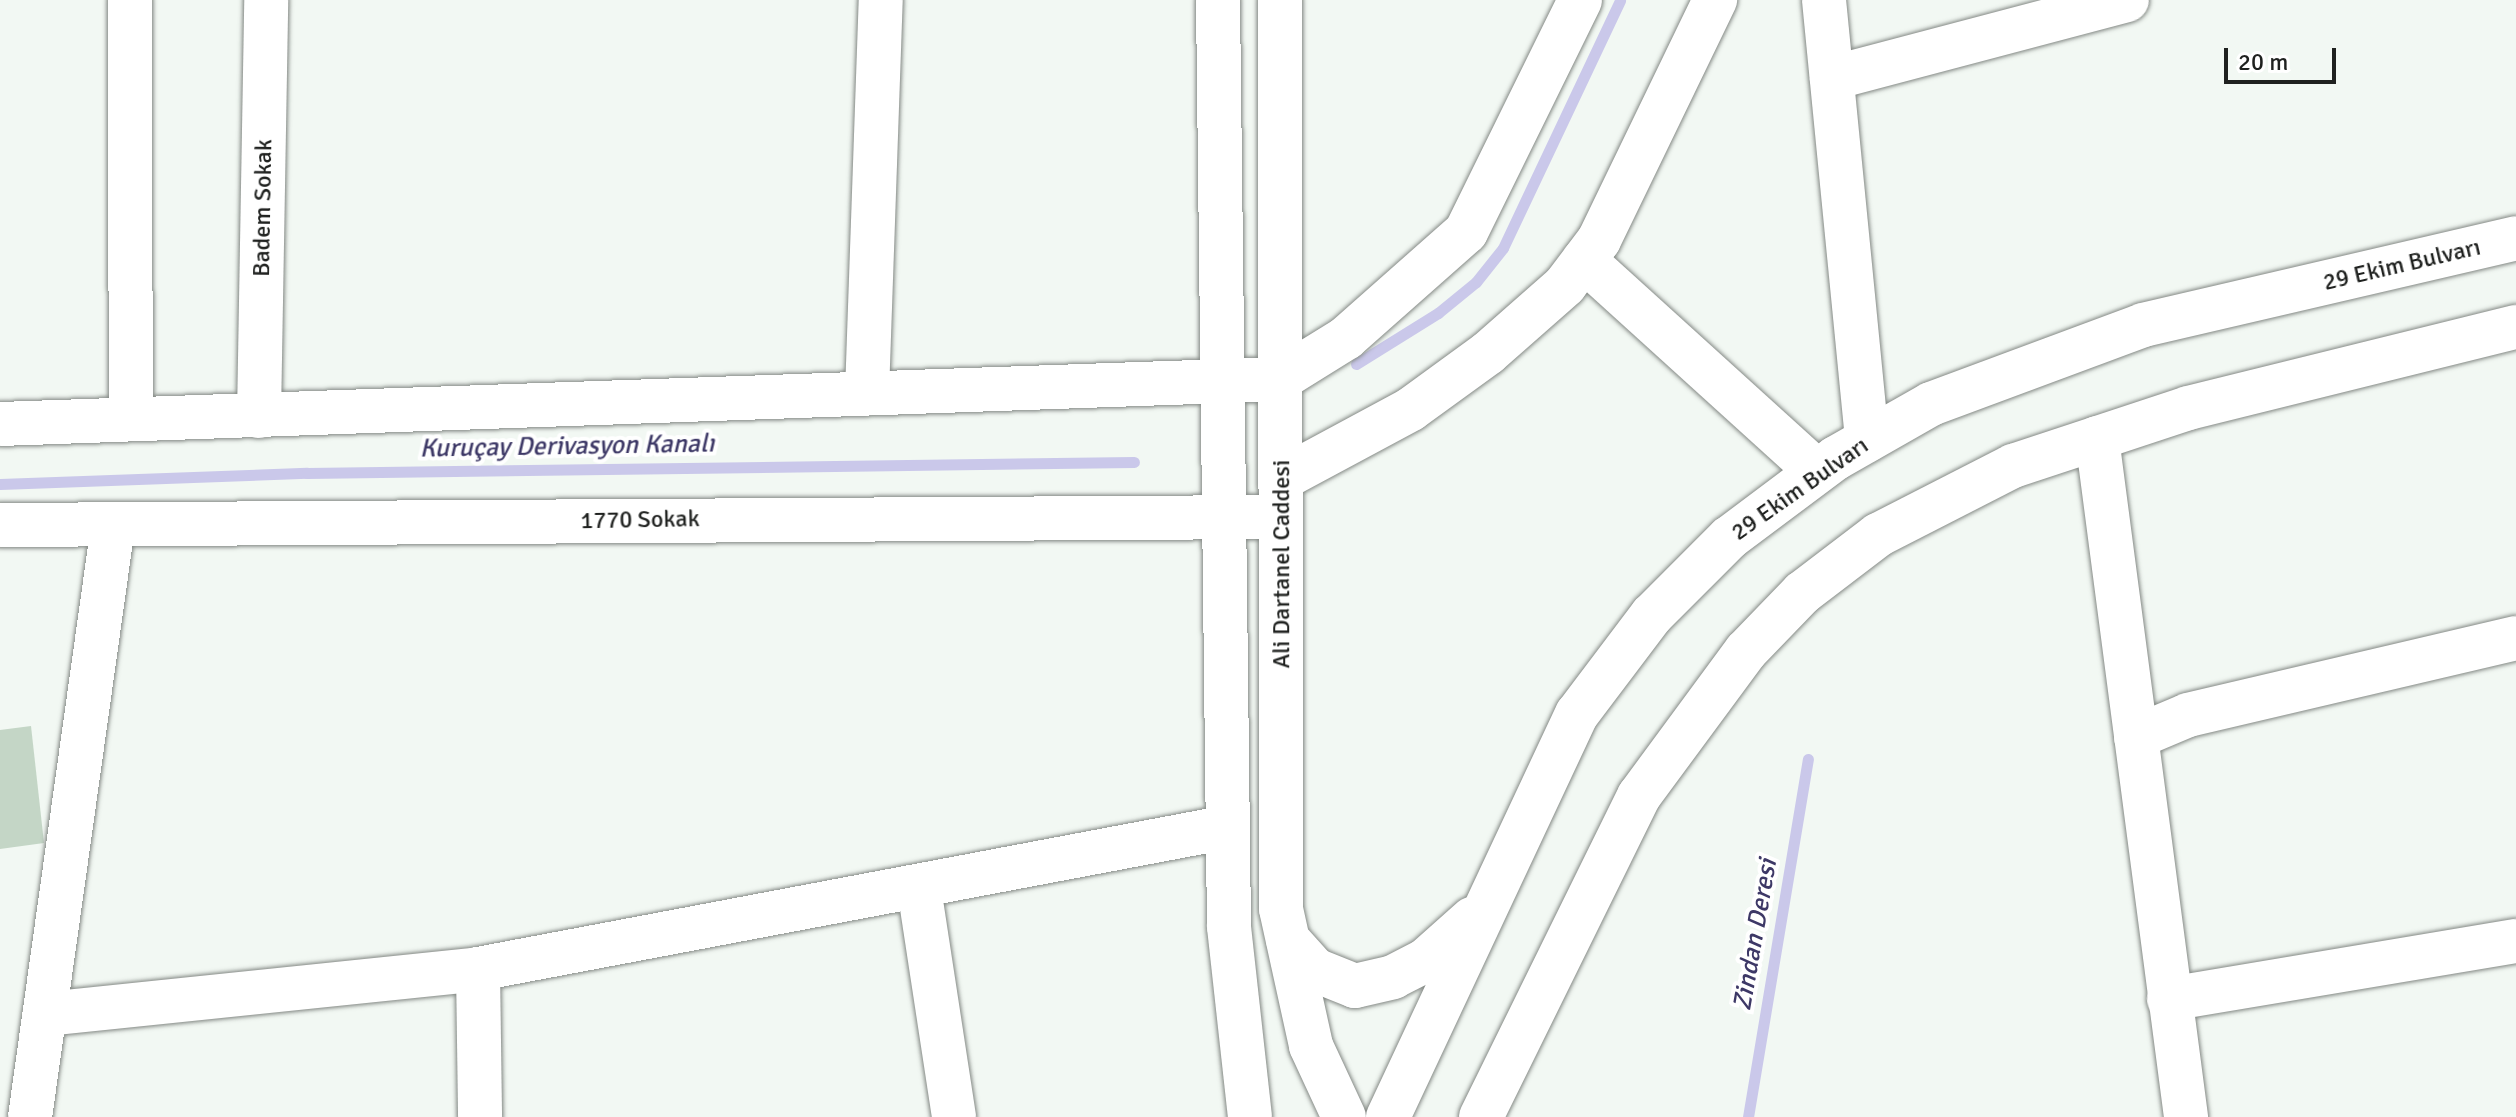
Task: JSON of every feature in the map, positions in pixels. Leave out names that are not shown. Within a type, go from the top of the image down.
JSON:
[{"type":"main road","points":[[130,0],[131,419]]},
{"type":"main road","name":"Badem Sokak","points":[[259,416],[266,0]]},
{"type":"main road","points":[[867,393],[881,0]]},
{"type":"main road","points":[[1218,0],[1229,927],[1250,1117]]},
{"type":"main road","name":"Ali Dartanel Caddesi","points":[[1280,0],[1281,909],[1311,1046],[1344,1117]]},
{"type":"main road","points":[[0,424],[1280,379],[1346,338],[1466,232],[1580,0]]},
{"type":"main road","points":[[1282,497],[1488,353],[1565,285],[1599,240],[1715,0]]},
{"type":"main road","points":[[1824,0],[1867,440]]},
{"type":"main road","points":[[1832,78],[2127,0]]},
{"type":"main road","name":"29 Ekim Bulvarı","points":[[1388,1117],[1577,714],[1652,615],[1729,538],[1817,471],[1931,404],[2143,325],[2516,238]]},
{"type":"main road","points":[[1584,260],[1817,471]]},
{"type":"main road","points":[[1481,1117],[1639,796],[1746,651],[1802,593],[1878,535],[2013,466],[2188,408],[2516,327]]},
{"type":"main road","points":[[2097,438],[2186,1117]]},
{"type":"main road","name":"1770 Sokak","points":[[0,525],[86,521],[113,526],[1223,514],[1282,497]]},
{"type":"main road","points":[[30,1117],[113,526]]},
{"type":"main road","points":[[2136,737],[2188,715],[2516,638]]},
{"type":"main road","points":[[45,1014],[478,969],[919,888],[1228,827]]},
{"type":"main road","points":[[919,888],[954,1117]]},
{"type":"main road","points":[[1288,940],[1334,982],[1374,983],[1426,960],[1488,902]]},
{"type":"main road","points":[[2169,999],[2516,941]]},
{"type":"main road","points":[[478,969],[480,1117]]},
{"type":"green space","points":[[31,726],[44,843],[0,849],[0,730]]},
{"type":"waterway","name":"Kuruçay Derivasyon Kanalı","points":[[1356,364],[1438,313],[1476,282],[1503,248],[1620,0]]},
{"type":"waterway","name":"Kuruçay Derivasyon Kanalı","points":[[0,484],[307,473],[1134,462]]},
{"type":"waterway","name":"Zindan Deresi","points":[[1748,1117],[1808,759]]}]
